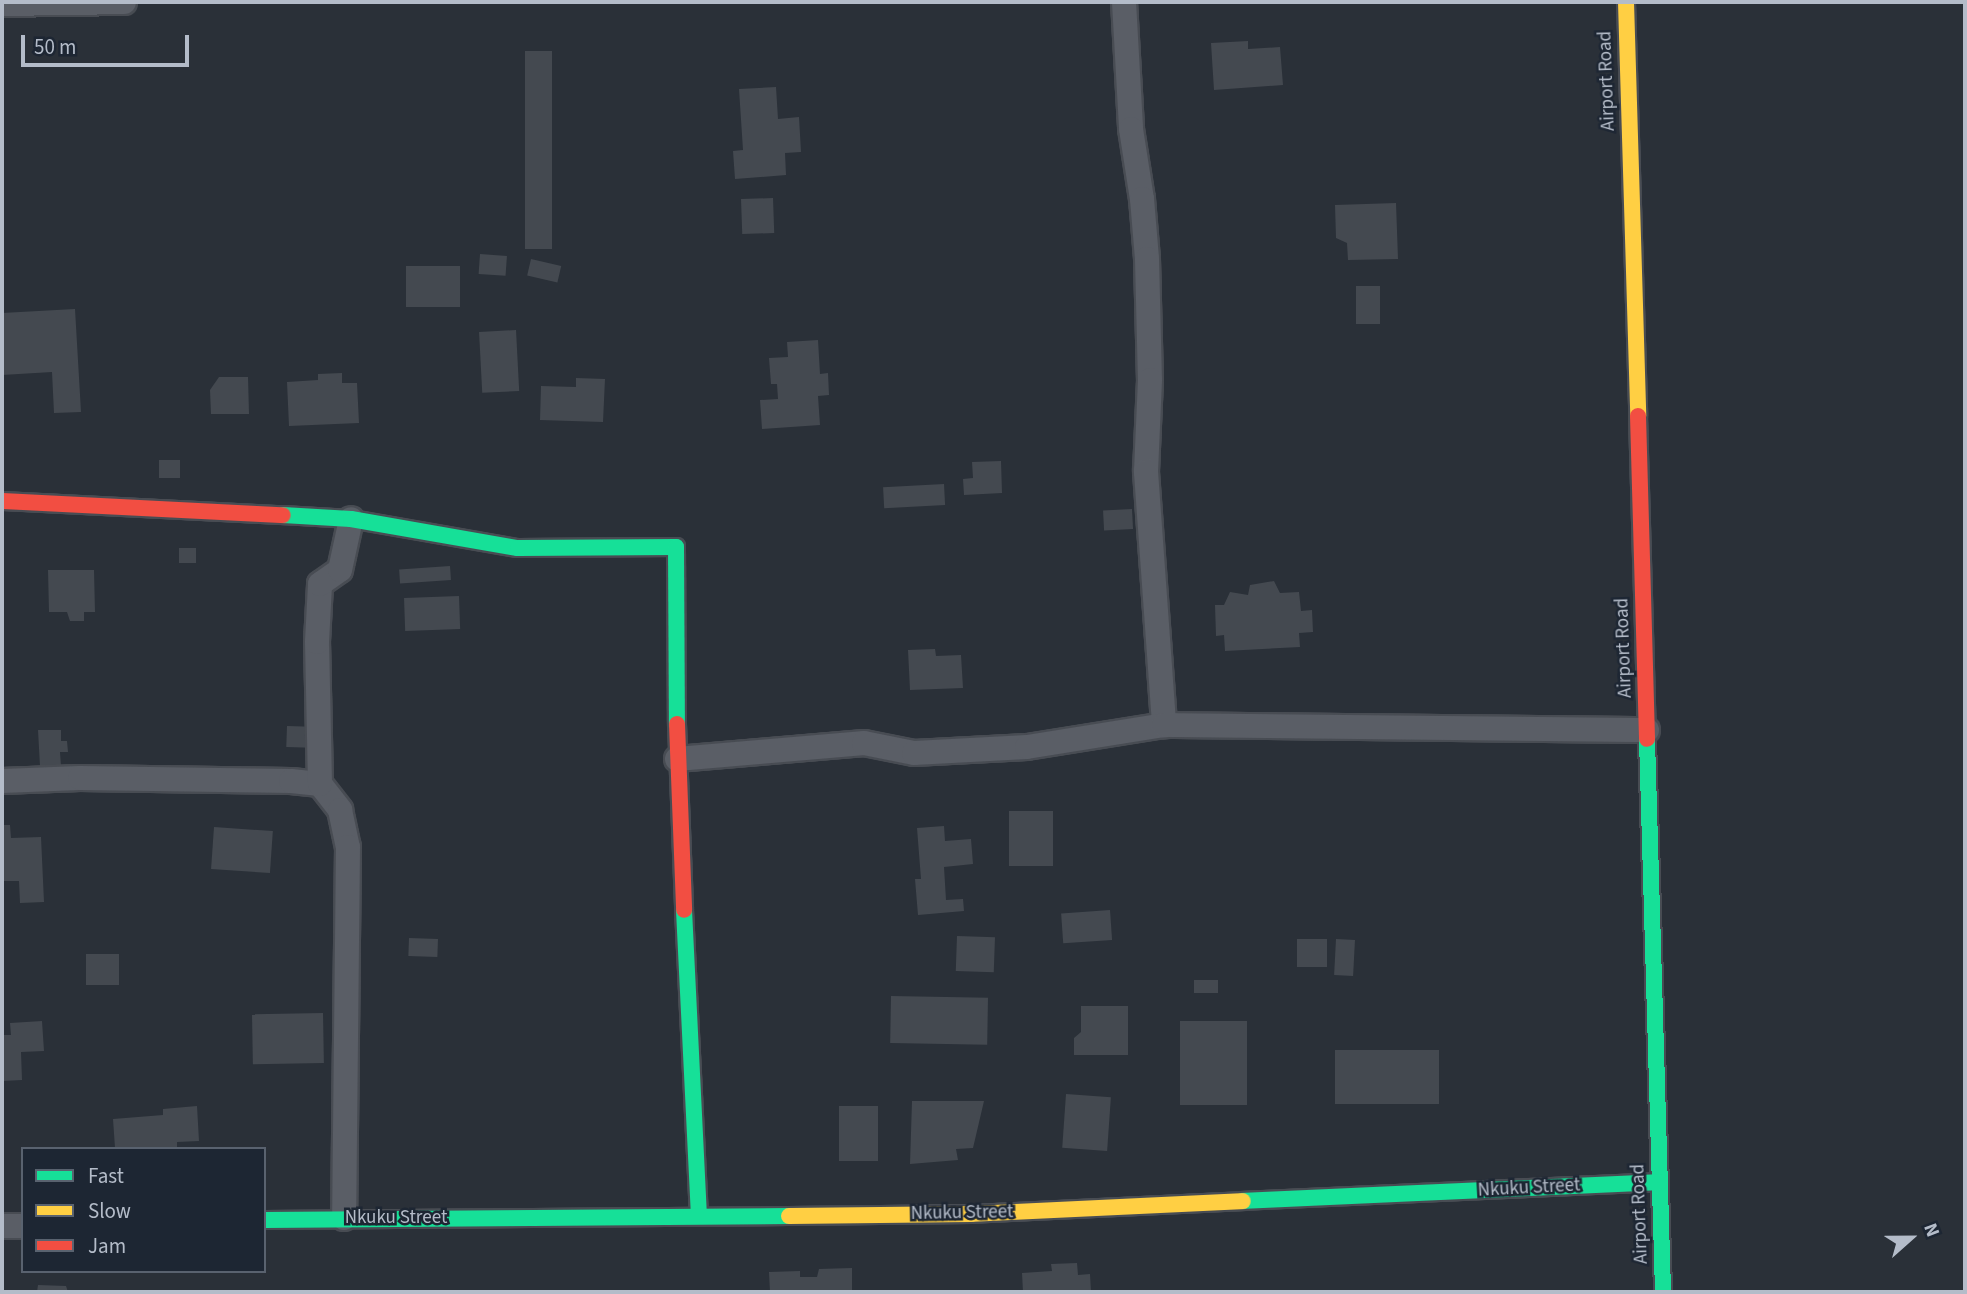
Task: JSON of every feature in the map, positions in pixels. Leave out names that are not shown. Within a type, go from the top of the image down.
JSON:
[{"type":"street","points":[[2,4],[124,2]]},
{"type":"street","points":[[1124,2],[1131,129],[1142,199],[1147,259],[1150,380],[1146,472],[1164,725]]},
{"type":"street","name":"Airport Road","points":[[1626,2],[1663,1292]]},
{"type":"street","points":[[2,502],[351,519],[518,548],[676,547],[677,759],[699,1216]]},
{"type":"street","points":[[344,1219],[348,847],[340,810],[320,785],[317,642],[320,584],[340,570],[351,519]]},
{"type":"street","points":[[677,759],[864,743],[914,753],[1027,747],[1164,725],[1647,730]]},
{"type":"street","points":[[2,781],[79,778],[291,780],[320,785]]},
{"type":"street","name":"Nkuku Street","points":[[266,1220],[971,1214],[1660,1182]]},
{"type":"street","points":[[2,1226],[21,1226]]},
{"type":"building","points":[[1248,41],[1248,49],[1280,47],[1283,85],[1214,90],[1211,43]]},
{"type":"building","points":[[525,51],[552,51],[552,249],[525,249]]},
{"type":"building","points":[[776,87],[778,119],[799,117],[801,152],[785,153],[786,175],[735,179],[733,151],[743,150],[739,89]]},
{"type":"building","points":[[773,198],[774,233],[742,234],[741,199]]},
{"type":"building","points":[[1396,203],[1398,259],[1348,260],[1347,243],[1336,238],[1335,205]]},
{"type":"building","points":[[480,254],[507,256],[506,276],[479,274]]},
{"type":"building","points":[[531,259],[561,266],[557,283],[527,276]]},
{"type":"building","points":[[406,266],[460,266],[460,307],[406,307]]},
{"type":"building","points":[[1356,286],[1380,286],[1380,324],[1356,324]]},
{"type":"building","points":[[75,309],[81,412],[54,413],[52,372],[2,375],[2,313]]},
{"type":"building","points":[[516,330],[519,391],[482,393],[479,332]]},
{"type":"building","points":[[818,340],[820,374],[828,373],[829,395],[818,396],[820,425],[762,429],[760,400],[778,399],[777,384],[771,384],[769,358],[788,357],[787,342]]},
{"type":"building","points":[[342,373],[342,383],[357,383],[359,423],[289,426],[287,382],[318,380],[318,374]]},
{"type":"building","points":[[219,377],[248,377],[249,414],[211,414],[210,390]]},
{"type":"building","points":[[576,378],[605,379],[603,422],[540,420],[541,386],[576,387]]},
{"type":"building","points":[[159,460],[180,460],[180,478],[159,478]]},
{"type":"building","points":[[1001,461],[1002,493],[964,495],[963,479],[973,478],[972,462]]},
{"type":"building","points":[[944,484],[945,505],[884,508],[883,487]]},
{"type":"building","points":[[1132,509],[1133,529],[1104,530],[1103,511]]},
{"type":"building","points":[[179,548],[196,548],[196,563],[179,563]]},
{"type":"building","points":[[450,566],[451,580],[400,584],[399,570]]},
{"type":"building","points":[[48,570],[94,570],[95,612],[84,612],[84,621],[70,621],[67,612],[49,612]]},
{"type":"building","points":[[1274,581],[1280,593],[1299,592],[1301,611],[1312,610],[1313,632],[1299,633],[1300,647],[1225,651],[1224,635],[1216,636],[1215,605],[1224,605],[1230,592],[1248,595],[1250,585]]},
{"type":"building","points":[[459,596],[460,629],[405,631],[404,598]]},
{"type":"building","points":[[935,649],[936,656],[961,655],[963,688],[910,690],[908,650]]},
{"type":"building","points":[[287,726],[312,727],[311,748],[286,747]]},
{"type":"building","points":[[38,730],[61,730],[61,741],[67,741],[68,752],[60,752],[61,766],[40,766]]},
{"type":"building","points":[[1009,811],[1053,811],[1053,866],[1009,866]]},
{"type":"building","points":[[2,825],[10,825],[11,838],[41,837],[44,902],[20,903],[19,881],[2,881]]},
{"type":"building","points":[[944,826],[945,841],[971,839],[973,864],[944,867],[946,900],[963,899],[964,911],[918,915],[915,879],[921,879],[917,828]]},
{"type":"building","points":[[214,827],[273,831],[270,873],[211,869]]},
{"type":"building","points":[[1110,910],[1112,940],[1063,943],[1061,913]]},
{"type":"building","points":[[957,936],[995,937],[994,972],[956,971]]},
{"type":"building","points":[[409,938],[438,939],[437,957],[408,956]]},
{"type":"building","points":[[1297,939],[1327,939],[1327,967],[1297,967]]},
{"type":"building","points":[[1336,939],[1355,940],[1353,976],[1334,975]]},
{"type":"building","points":[[86,954],[119,954],[119,985],[86,985]]},
{"type":"building","points":[[1194,980],[1218,980],[1218,993],[1194,993]]},
{"type":"building","points":[[891,996],[988,998],[987,1045],[890,1043]]},
{"type":"building","points":[[1081,1006],[1128,1006],[1128,1055],[1074,1055],[1074,1038],[1081,1032]]},
{"type":"building","points":[[323,1013],[324,1063],[253,1064],[252,1014]]},
{"type":"building","points":[[42,1021],[44,1051],[21,1052],[22,1080],[2,1081],[2,1035],[11,1035],[10,1023]]},
{"type":"building","points":[[1180,1021],[1247,1021],[1247,1105],[1180,1105]]},
{"type":"building","points":[[1335,1050],[1439,1050],[1439,1104],[1335,1104]]},
{"type":"building","points":[[1066,1094],[1111,1097],[1107,1151],[1062,1148]]},
{"type":"building","points":[[912,1101],[984,1101],[973,1148],[956,1149],[958,1160],[910,1164]]},
{"type":"building","points":[[197,1106],[199,1141],[177,1142],[177,1147],[115,1147],[113,1119],[163,1115],[163,1109]]},
{"type":"building","points":[[839,1106],[878,1106],[878,1161],[839,1161]]},
{"type":"building","points":[[1077,1263],[1078,1275],[1090,1274],[1091,1292],[1023,1292],[1022,1273],[1052,1271],[1051,1264]]},
{"type":"building","points":[[852,1268],[852,1292],[770,1292],[769,1272],[800,1271],[800,1277],[817,1277],[819,1269]]},
{"type":"building","points":[[38,1285],[66,1286],[68,1292],[37,1292]]},
{"type":"traffic: fast","points":[[283,515],[351,519],[518,548],[676,547],[677,724]]},
{"type":"traffic: fast","points":[[1647,739],[1663,1292]]},
{"type":"traffic: fast","points":[[684,910],[699,1216]]},
{"type":"traffic: fast","points":[[1243,1201],[1660,1182]]},
{"type":"traffic: fast","points":[[266,1220],[789,1216]]},
{"type":"traffic: slow","points":[[1626,2],[1638,416]]},
{"type":"traffic: slow","points":[[789,1216],[971,1214],[1243,1201]]},
{"type":"traffic: jam","points":[[1638,416],[1647,739]]},
{"type":"traffic: jam","points":[[2,501],[283,515]]},
{"type":"traffic: jam","points":[[677,724],[684,910]]}]
